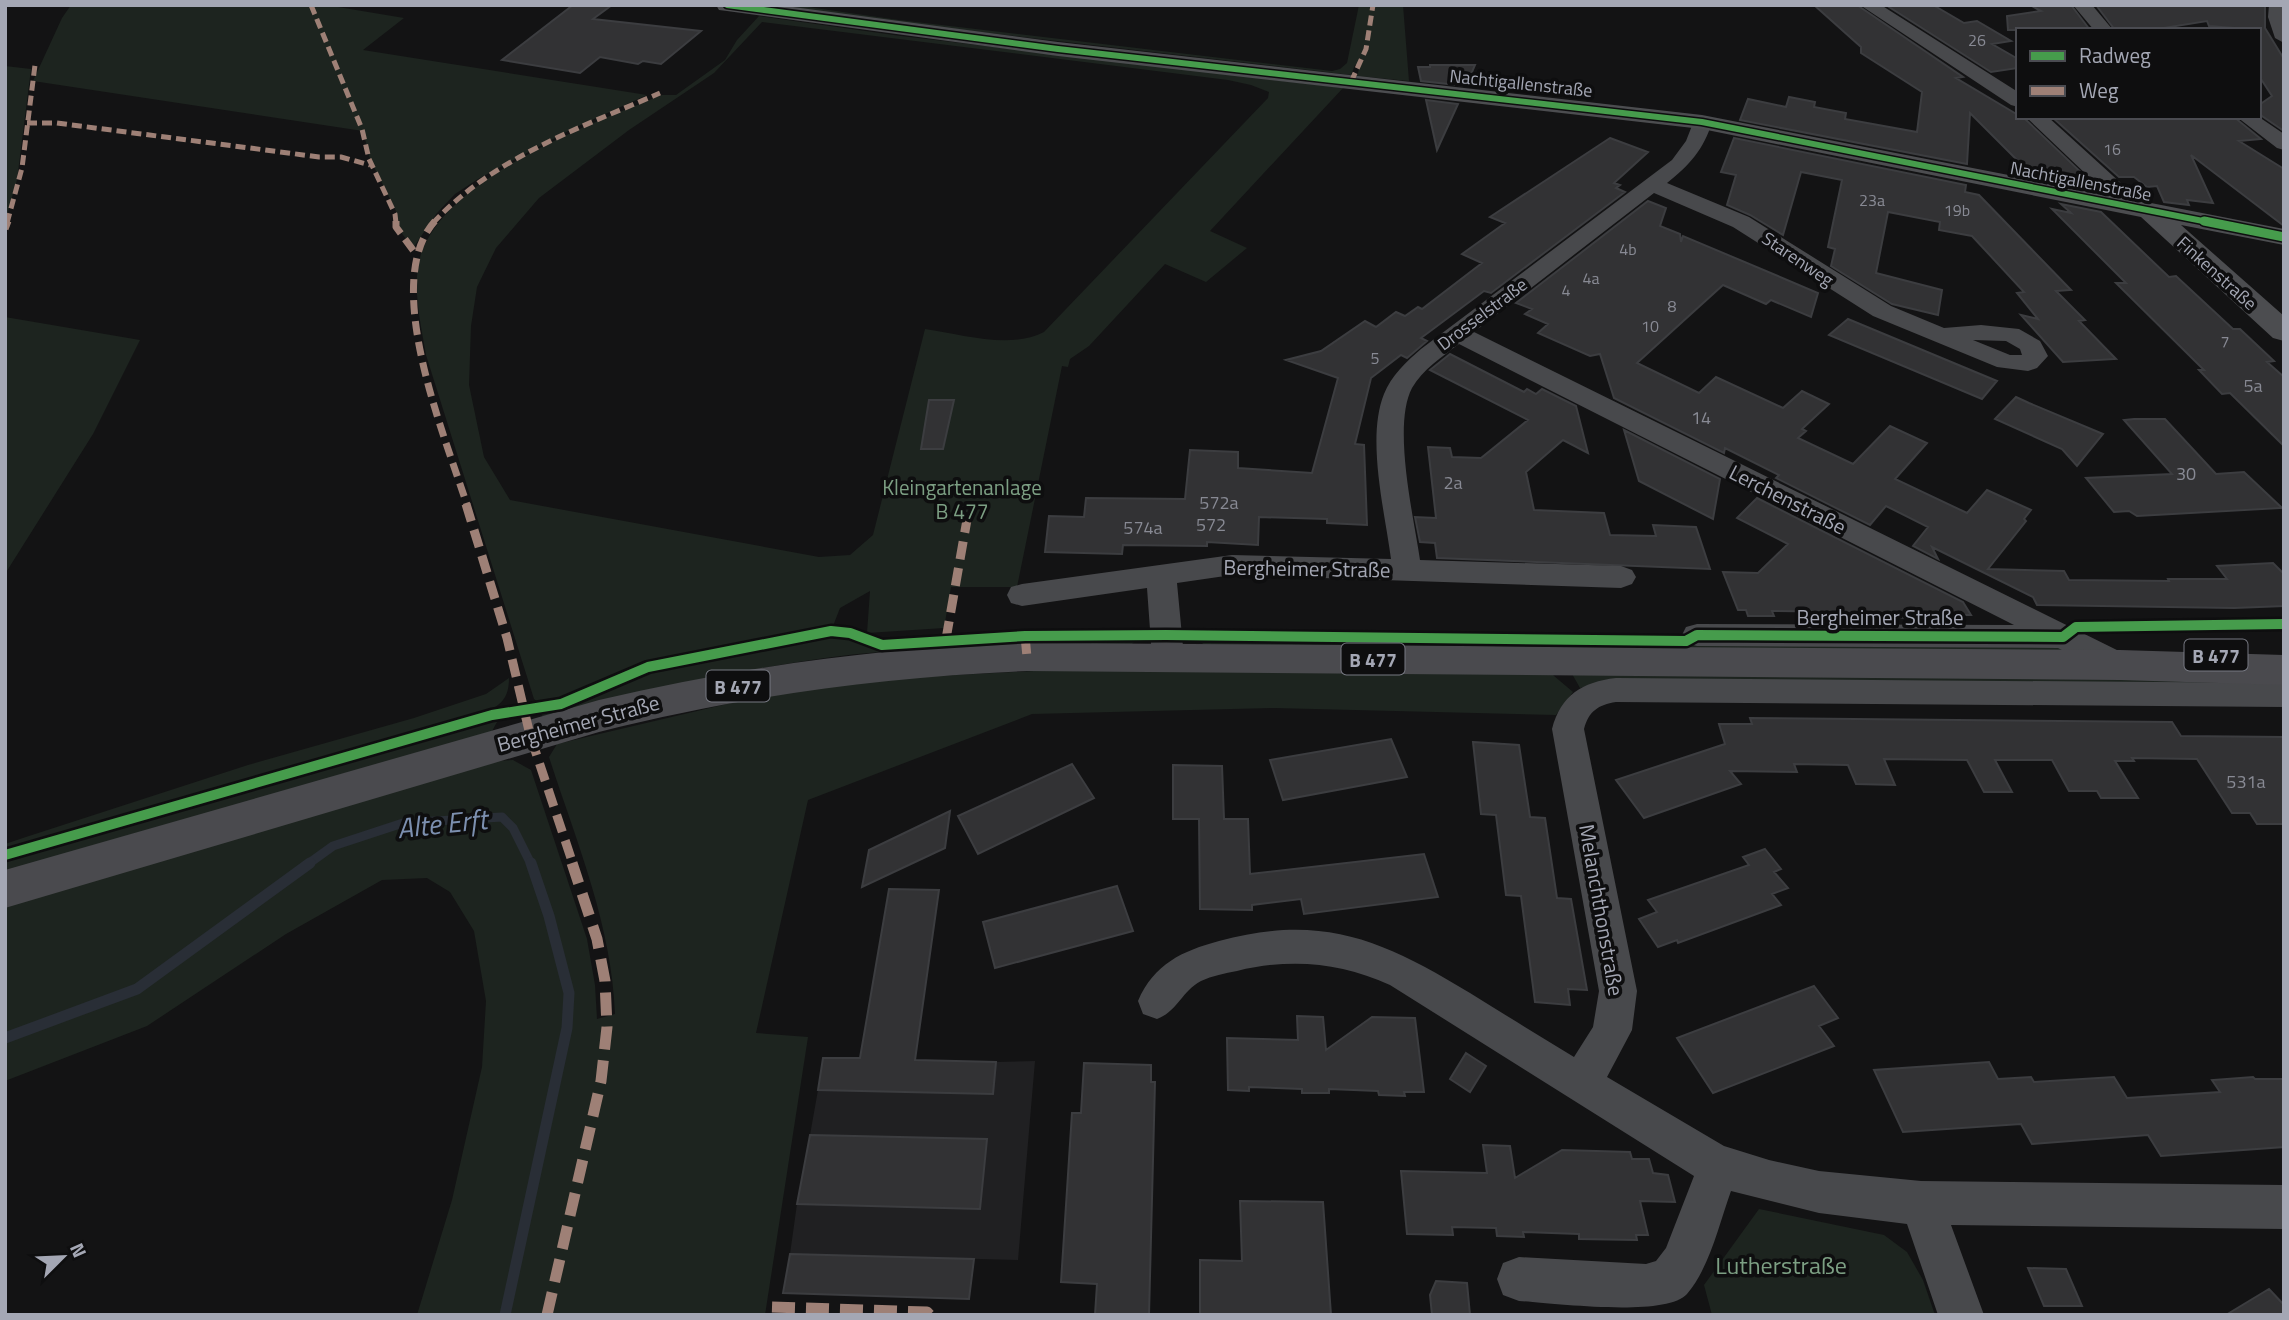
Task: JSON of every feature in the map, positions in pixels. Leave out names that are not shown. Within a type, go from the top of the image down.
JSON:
[{"type":"main road","name":"Nachtigallenstraße","points":[[742,6],[1058,49],[1702,122],[2284,237]]},
{"type":"main road","name":"Finkenstraße","points":[[2144,211],[2284,332]]},
{"type":"main road","name":"Bergheimer Straße","points":[[2134,665],[2284,645]]},
{"type":"main road","name":"Bergheimer Straße","points":[[5,889],[530,735],[682,696],[845,669],[940,660],[1168,657],[2134,665],[2284,670]]},
{"type":"street","points":[[1869,5],[2016,100]]},
{"type":"street","points":[[2082,5],[2103,28]]},
{"type":"street","points":[[2278,5],[2277,17],[2284,38]]},
{"type":"street","name":"Finkenstraße","points":[[2038,119],[2144,211]]},
{"type":"street","points":[[2250,119],[2284,144]]},
{"type":"street","name":"Drosselstraße","points":[[1407,570],[1392,444],[1391,412],[1402,383],[1414,368],[1457,333],[1686,157],[1699,135],[1702,122]]},
{"type":"street","name":"Starenweg","points":[[1652,185],[1741,222],[1856,297],[1942,335]]},
{"type":"street","name":"Lerchenstraße","points":[[1457,333],[2063,638],[2134,665]]},
{"type":"street","name":"Bergheimer Straße","points":[[1022,594],[1231,565],[1621,577]]},
{"type":"street","points":[[1161,573],[1168,657]]},
{"type":"street","name":"Bergheimer Straße","points":[[1697,635],[2063,638]]},
{"type":"street","name":"Melanchthonstraße","points":[[1580,1083],[1614,1030],[1618,1012],[1618,991],[1569,729],[1570,717],[1582,700],[1604,691],[1616,690],[2284,695]]},
{"type":"street","points":[[1157,1001],[1171,982],[1195,965],[1271,948],[1302,945],[1332,947],[1378,960],[1403,973],[1676,1143],[1719,1166],[1808,1190],[1862,1199],[1921,1203],[2284,1207]]},
{"type":"street","points":[[1518,1279],[1646,1286],[1669,1281],[1683,1262],[1719,1166]]},
{"type":"street","points":[[1921,1203],[1961,1315]]},
{"type":"shaded area","points":[[1035,1061],[1018,1260],[790,1254],[797,1204],[980,1208],[987,1139],[810,1135],[818,1090],[992,1094],[996,1062]]},
{"type":"green space","points":[[71,5],[326,5],[404,18],[363,50],[647,95],[570,130],[455,194],[437,213],[413,248],[400,231],[397,213],[370,159],[363,131],[33,81],[62,18]]},
{"type":"green space","points":[[775,5],[794,5],[899,20],[1332,71],[1347,63],[1359,5],[1403,5],[1409,81],[1357,76],[1360,65],[1355,65],[1351,75],[911,24]]},
{"type":"green space","name":"Kleingartenanlage B 477","points":[[759,16],[901,36],[1343,88],[1210,231],[1247,248],[1206,282],[1165,264],[1089,346],[1070,359],[1068,367],[1062,366],[1017,587],[951,587],[944,628],[867,633],[870,591],[840,608],[833,626],[645,663],[559,700],[541,704],[534,699],[426,355],[417,291],[421,254],[436,226],[460,200],[490,177],[561,137],[662,95],[676,95],[725,60],[737,40]],"holes":[[[762,22],[1228,80],[1269,92],[1268,98],[1044,332],[1016,340],[1001,340],[925,329],[873,535],[850,555],[819,557],[510,500],[484,457],[469,385],[471,326],[477,287],[496,248],[539,198],[629,130],[714,73]]]},
{"type":"green space","points":[[5,66],[31,69],[17,180],[5,222]]},
{"type":"green space","points":[[5,317],[140,340],[93,434],[5,574]]},
{"type":"green space","points":[[832,636],[847,637],[879,649],[1020,639],[1137,639],[1131,645],[922,649],[839,656],[702,680],[544,718],[541,714],[647,673]]},
{"type":"green space","points":[[1194,638],[2064,646],[2069,652],[1205,645]]},
{"type":"green space","points":[[1547,670],[1573,692],[1556,715],[1274,708],[1032,714],[808,800],[756,1033],[808,1037],[765,1315],[417,1315],[452,1200],[482,1067],[486,1001],[474,931],[450,892],[427,878],[382,880],[286,934],[147,1026],[5,1081],[5,904],[491,761],[513,760],[531,770],[587,939],[595,985],[597,1019],[615,1014],[612,981],[591,884],[549,757],[557,744],[748,699],[878,679],[1034,671]]},
{"type":"green space","points":[[1571,672],[2284,679],[2284,686],[1599,683],[1580,688]]},
{"type":"green space","points":[[509,678],[503,700],[482,714],[5,851],[5,844],[29,836],[248,765],[414,718],[486,694]]},
{"type":"green space","points":[[489,720],[497,722],[491,733],[5,876],[5,861]]},
{"type":"green space","name":"Lutherstraße","points":[[1759,1209],[1884,1235],[1907,1252],[1923,1280],[1935,1315],[1712,1315],[1704,1285]]},
{"type":"building","points":[[573,5],[612,5],[593,19],[701,31],[661,64],[643,61],[638,64],[600,57],[580,73],[502,60]]},
{"type":"building","points":[[1814,5],[1857,5],[1963,77],[1956,78],[2016,114],[2016,119],[2025,119],[2087,178],[2066,179],[2073,185],[2035,178],[1970,113],[1967,164],[1740,120],[1748,99],[1786,107],[1789,97],[1815,102],[1814,107],[1846,113],[1845,119],[1917,132],[1922,92],[1861,53],[1861,47]]},
{"type":"building","points":[[1886,5],[1933,5],[1964,23],[1977,21],[2011,41],[1992,44],[2016,58],[2016,68],[1991,72]]},
{"type":"building","points":[[2030,5],[2071,5],[2088,28],[2008,30],[2007,16],[2041,11]]},
{"type":"building","points":[[2096,5],[2265,5],[2265,28],[2284,59],[2284,131],[2261,115],[2261,104],[2272,96],[2261,79],[2261,28],[2209,26],[2207,21],[2163,28],[2113,28]]},
{"type":"building","points":[[1475,65],[1466,86],[1421,81],[1418,67]]},
{"type":"building","points":[[1426,100],[1458,104],[1437,150]]},
{"type":"building","points":[[2054,119],[2236,119],[2261,139],[2239,141],[2284,169],[2284,226],[2191,155],[2213,203],[2187,200],[2189,205],[2164,202],[2157,186],[2147,187],[2134,177],[2119,177]]},
{"type":"building","points":[[1610,138],[1648,152],[1614,183],[1620,185],[1616,188],[1625,192],[1491,293],[1484,291],[1421,338],[1427,341],[1407,358],[1401,355],[1371,378],[1355,444],[1364,445],[1367,525],[1327,523],[1327,519],[1259,517],[1258,545],[1207,542],[1207,546],[1123,545],[1122,554],[1045,552],[1049,516],[1084,517],[1086,498],[1185,499],[1190,450],[1238,452],[1238,468],[1312,473],[1338,378],[1286,360],[1321,351],[1365,321],[1376,327],[1396,312],[1405,316],[1418,307],[1422,309],[1482,263],[1462,254],[1505,223],[1490,217]]},
{"type":"building","points":[[1734,138],[1966,185],[1965,192],[1979,195],[2071,290],[2056,291],[2085,320],[2079,321],[2116,359],[2063,362],[2021,315],[2038,319],[2017,293],[2024,292],[1972,236],[1939,230],[1940,222],[1888,212],[1876,273],[1942,290],[1938,315],[1892,304],[1831,266],[1835,249],[1828,247],[1842,180],[1801,172],[1783,235],[1727,205],[1736,175],[1721,172]]},
{"type":"building","points":[[1648,201],[1666,208],[1660,226],[1680,234],[1681,242],[1683,236],[1818,293],[1811,317],[1771,300],[1766,304],[1723,285],[1637,363],[1699,393],[1716,377],[1783,408],[1802,391],[1829,404],[1802,429],[1806,431],[1798,438],[1853,464],[1890,426],[1927,443],[1895,479],[1967,513],[1987,490],[2031,510],[2024,519],[2026,521],[1988,569],[2064,571],[2069,580],[2169,581],[2168,579],[2227,579],[2217,566],[2273,563],[2284,574],[2284,606],[2234,608],[2037,605],[2033,597],[1932,547],[1938,559],[1913,546],[1928,527],[1886,506],[1870,525],[1776,478],[1779,475],[1725,448],[1724,453],[1614,398],[1600,354],[1590,356],[1538,333],[1548,324],[1525,314],[1532,309],[1516,303]]},
{"type":"building","points":[[2061,204],[2101,212],[2169,277],[2176,276],[2233,329],[2240,329],[2274,361],[2267,362],[2284,377],[2284,446],[2230,393],[2222,394],[2199,370],[2204,370],[2116,283],[2126,283],[2052,209],[2071,213]]},
{"type":"building","points":[[1848,319],[1997,381],[1982,399],[1829,335]]},
{"type":"building","points":[[1450,354],[1524,392],[1527,389],[1536,394],[1542,389],[1576,406],[1588,453],[1563,440],[1526,472],[1534,510],[1604,513],[1610,535],[1656,536],[1653,525],[1696,527],[1710,569],[1437,558],[1435,543],[1420,542],[1415,517],[1436,518],[1428,447],[1450,448],[1452,457],[1481,458],[1528,420],[1430,370]]},
{"type":"building","points":[[2016,397],[2103,434],[2077,466],[2062,449],[1995,419]]},
{"type":"building","points":[[929,400],[954,400],[943,449],[921,449]]},
{"type":"building","points":[[2165,419],[2216,474],[2244,472],[2282,508],[2137,516],[2129,511],[2114,512],[2086,478],[2172,474],[2124,420]]},
{"type":"building","points":[[1624,430],[1720,479],[1713,519],[1639,481]]},
{"type":"building","points":[[1757,498],[1963,602],[1971,615],[1851,617],[1848,612],[1772,611],[1774,616],[1748,616],[1746,610],[1738,610],[1723,572],[1758,573],[1788,544],[1737,518]]},
{"type":"building","points":[[1750,718],[2172,722],[2181,736],[2284,737],[2284,824],[2257,824],[2250,813],[2232,813],[2197,759],[2132,758],[2134,761],[2115,761],[2138,798],[2101,798],[2097,791],[2069,791],[2052,760],[1995,760],[2012,792],[1984,792],[1967,760],[1884,759],[1895,785],[1856,784],[1848,765],[1794,764],[1797,772],[1730,771],[1741,784],[1644,818],[1616,780],[1725,744],[1719,724],[1752,724]]},
{"type":"building","points":[[1391,739],[1407,777],[1283,800],[1270,760]]},
{"type":"building","points":[[1473,742],[1519,745],[1530,817],[1545,818],[1557,898],[1571,899],[1587,990],[1568,989],[1570,1005],[1535,1002],[1521,896],[1506,895],[1496,815],[1481,814]]},
{"type":"building","points":[[1072,764],[1094,798],[978,854],[958,816]]},
{"type":"building","points":[[1173,765],[1222,766],[1224,819],[1248,819],[1250,874],[1424,854],[1438,897],[1304,914],[1301,899],[1252,905],[1252,910],[1200,909],[1199,819],[1173,819]]},
{"type":"building","points":[[950,811],[945,848],[862,887],[869,850]]},
{"type":"building","points":[[1765,849],[1781,869],[1774,872],[1788,888],[1772,894],[1781,905],[1678,943],[1677,940],[1658,947],[1639,919],[1657,912],[1648,900],[1749,865],[1743,857]]},
{"type":"building","points":[[1117,886],[1133,931],[995,968],[983,922]]},
{"type":"building","points":[[889,889],[939,890],[915,1060],[996,1062],[993,1094],[818,1090],[823,1058],[860,1058]]},
{"type":"building","points":[[1814,986],[1838,1018],[1819,1026],[1834,1046],[1713,1093],[1677,1038]]},
{"type":"building","points":[[1297,1016],[1323,1017],[1326,1050],[1372,1017],[1415,1018],[1424,1092],[1404,1092],[1405,1096],[1379,1095],[1378,1091],[1329,1089],[1329,1093],[1249,1087],[1249,1091],[1228,1090],[1227,1038],[1298,1040]]},
{"type":"building","points":[[1466,1053],[1486,1066],[1470,1092],[1450,1079]]},
{"type":"building","points":[[1989,1062],[1998,1079],[2031,1077],[2034,1082],[2114,1077],[2127,1098],[2220,1092],[2212,1080],[2253,1077],[2284,1079],[2284,1147],[2161,1156],[2148,1135],[2032,1144],[2021,1124],[1903,1132],[1874,1070]]},
{"type":"building","points":[[1084,1063],[1151,1065],[1151,1082],[1155,1082],[1149,1315],[1095,1315],[1097,1284],[1061,1282],[1072,1113],[1081,1113]]},
{"type":"building","points":[[810,1135],[987,1139],[980,1209],[797,1204]]},
{"type":"building","points":[[1483,1145],[1510,1146],[1515,1178],[1562,1150],[1630,1152],[1632,1159],[1649,1159],[1653,1173],[1668,1175],[1675,1202],[1640,1201],[1648,1235],[1636,1235],[1637,1240],[1579,1239],[1579,1234],[1523,1232],[1524,1237],[1497,1236],[1496,1228],[1452,1227],[1453,1235],[1407,1234],[1401,1171],[1487,1173]]},
{"type":"building","points":[[1240,1201],[1323,1202],[1331,1315],[1200,1315],[1200,1260],[1242,1261]]},
{"type":"building","points":[[790,1254],[974,1259],[969,1299],[783,1293]]},
{"type":"building","points":[[2028,1268],[2066,1269],[2082,1306],[2044,1306]]},
{"type":"building","points":[[1436,1281],[1467,1283],[1470,1315],[1432,1315],[1430,1295]]},
{"type":"building","points":[[2269,1289],[2284,1305],[2284,1315],[2226,1315]]},
{"type":"waterway","name":"Alte Erft","points":[[308,864],[333,846],[403,823],[502,817],[513,828],[531,864]]},
{"type":"waterway","name":"Alte Erft","points":[[5,1038],[137,989],[310,863]]},
{"type":"waterway","name":"Alte Erft","points":[[505,1315],[567,1028],[569,993],[549,916],[531,863]]},
{"type":"marked path","points":[[311,5],[362,129],[369,159],[395,214],[396,227],[416,254]]},
{"type":"marked path","points":[[1351,82],[1366,49],[1373,5]]},
{"type":"marked path","points":[[5,229],[13,209],[22,168],[35,65]]},
{"type":"marked path","points":[[547,1315],[601,1081],[607,1027],[605,981],[597,939],[530,735],[507,638],[421,356],[413,306],[413,268],[430,226],[454,200],[485,177],[558,137],[660,93]]},
{"type":"marked path","points":[[27,123],[57,123],[319,157],[341,157],[370,165]]},
{"type":"marked path","points":[[946,639],[968,514]]},
{"type":"marked path","points":[[1025,636],[1027,657]]},
{"type":"marked path","points":[[772,1307],[927,1312],[930,1315]]},
{"type":"cycle path","points":[[727,5],[1058,49],[1702,122],[2284,237]]},
{"type":"cycle path","points":[[5,855],[492,715],[561,704],[648,667],[831,631],[850,633],[882,645],[1025,636],[1166,635],[1686,641],[1697,635],[2063,637],[2076,627],[2284,624]]}]
